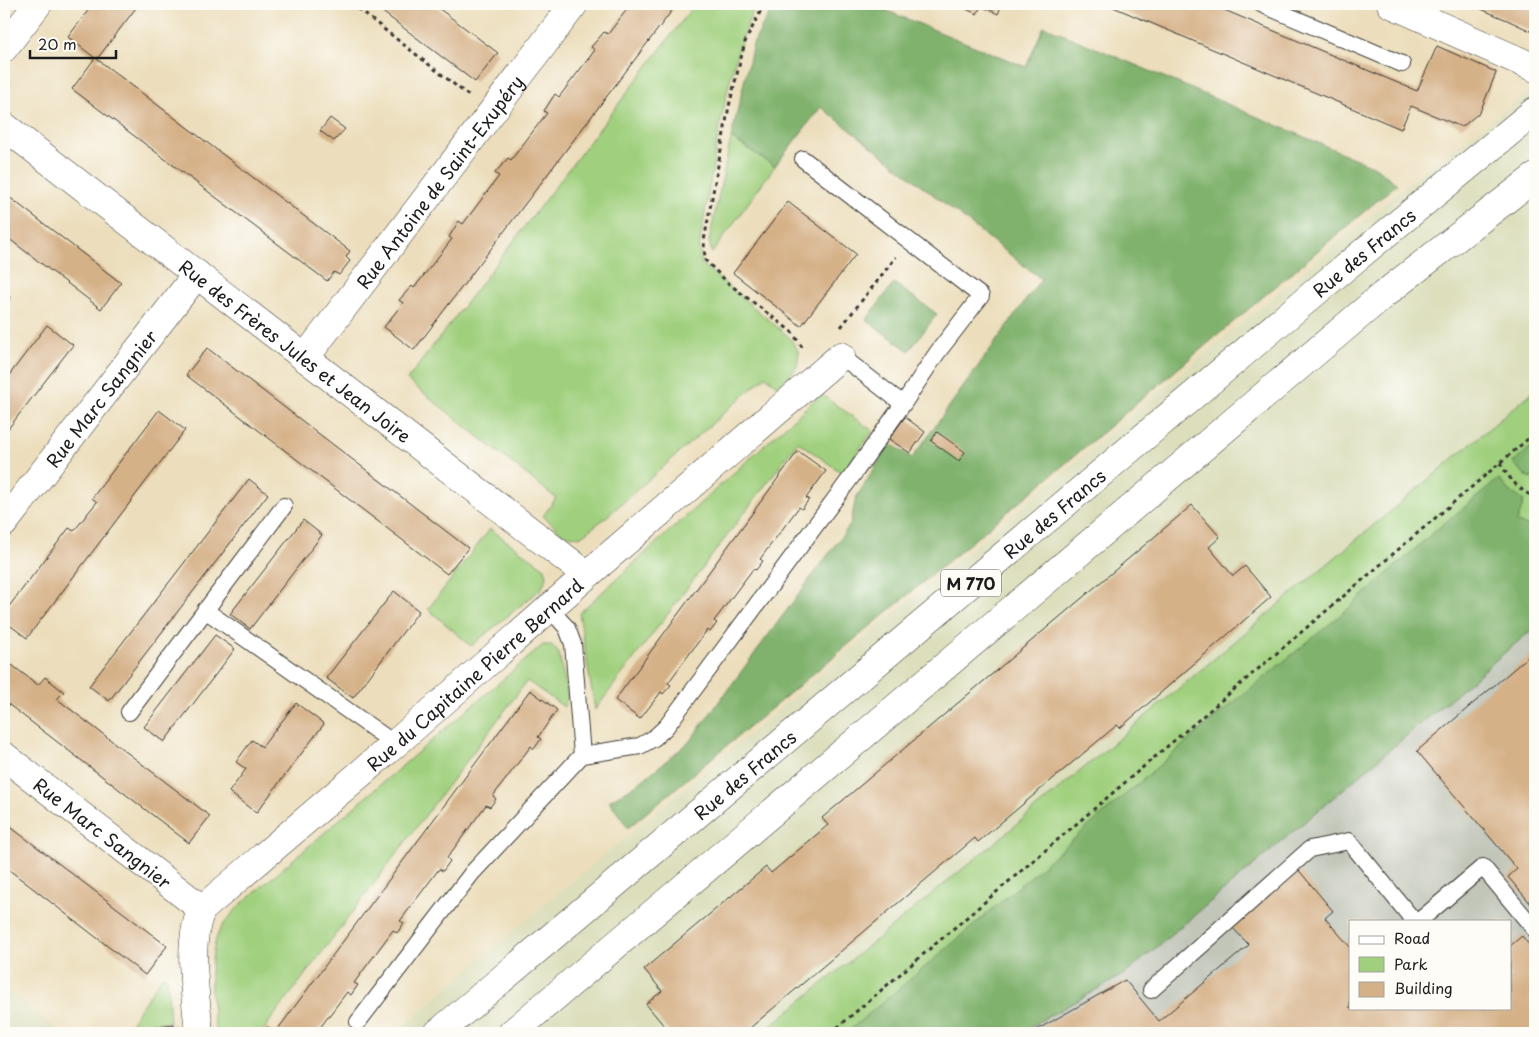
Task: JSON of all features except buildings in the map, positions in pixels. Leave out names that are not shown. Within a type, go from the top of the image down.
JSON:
[{"type":"street","points":[[4,48],[38,4]]},
{"type":"street","name":"Rue Antoine de Saint-Exupéry","points":[[305,358],[574,4]]},
{"type":"street","points":[[1391,4],[1535,68]]},
{"type":"street","name":"Rue des Francs","points":[[438,1033],[1337,274],[1535,111]]},
{"type":"street","name":"Rue des Frères Jules et Jean Joire","points":[[4,126],[587,575]]},
{"type":"street","name":"M 770","points":[[512,1033],[1368,307],[1535,177]]},
{"type":"street","name":"Rue Marc Sangnier","points":[[4,523],[197,274]]},
{"type":"street","name":"Rue du Capitaine Pierre Bernard","points":[[202,909],[395,744],[549,608],[841,356]]},
{"type":"street","name":"Rue Marc Sangnier","points":[[4,756],[202,909]]},
{"type":"street","points":[[199,1033],[193,949],[196,920],[202,909]]},
{"type":"lane","points":[[1261,4],[1402,64]]},
{"type":"lane","points":[[358,1022],[480,864],[582,756],[640,746],[666,728],[849,480],[937,353],[981,296],[803,159]]},
{"type":"lane","points":[[841,356],[903,404]]},
{"type":"lane","points":[[129,712],[284,506]]},
{"type":"lane","points":[[549,608],[567,628],[573,644],[582,756]]},
{"type":"lane","points":[[206,610],[395,744]]},
{"type":"lane","points":[[1151,990],[1310,849],[1349,841],[1413,920]]},
{"type":"lane","points":[[1420,920],[1483,867],[1535,930]]},
{"type":"path","points":[[352,4],[491,113]]},
{"type":"path","points":[[764,4],[745,42],[729,106],[704,241],[705,260],[728,283],[792,332],[805,351],[812,348]]},
{"type":"path","points":[[840,329],[909,241]]},
{"type":"path","points":[[831,1033],[1535,433]]},
{"type":"path","points":[[1500,463],[1510,479],[1525,493],[1535,497]]},
{"type":"shaded area","points":[[1535,88],[1535,390],[992,845],[762,1033],[395,1033],[506,937],[1426,169]]},
{"type":"shaded area","points":[[1535,627],[1535,1033],[1019,1033],[1126,973]]},
{"type":"shaded area","points":[[4,989],[62,1033],[4,1033]]},
{"type":"green space","points":[[695,4],[756,4],[736,58],[722,115],[699,248],[702,264],[789,337],[799,352],[797,367],[779,387],[766,376],[604,519],[580,537],[563,534],[543,516],[556,498],[407,380]]},
{"type":"green space","points":[[774,4],[870,4],[1026,67],[1044,26],[1375,167],[1397,184],[628,828],[609,801],[639,783],[689,742],[850,525],[856,498],[890,443],[912,458],[1041,279],[821,107],[775,166],[731,138],[753,44]]},
{"type":"green space","points":[[731,138],[775,166],[712,253],[709,241]]},
{"type":"green space","points":[[894,283],[937,314],[909,351],[866,320]]},
{"type":"green space","points":[[1535,390],[1535,627],[1126,973],[1019,1033],[762,1033],[992,845]]},
{"type":"green space","points":[[821,394],[873,431],[842,473],[798,442],[595,710],[579,613]]},
{"type":"green space","points":[[1535,444],[1535,479],[1524,475],[1513,462]]},
{"type":"green space","points":[[1499,479],[1507,489],[1524,501],[1517,522],[1535,529],[1535,627],[1126,973],[1019,1033],[846,1033],[1212,720],[1348,609],[1436,530]]},
{"type":"green space","points":[[490,529],[545,568],[547,576],[542,588],[471,646],[428,609]]},
{"type":"green space","points":[[543,645],[552,645],[559,654],[568,697],[564,707],[527,681],[261,1033],[216,1033],[211,997],[212,960],[217,936],[227,920],[240,905]]},
{"type":"green space","points":[[167,976],[170,1022],[155,1023],[155,1033],[127,1033],[136,1014],[162,977]]}]
